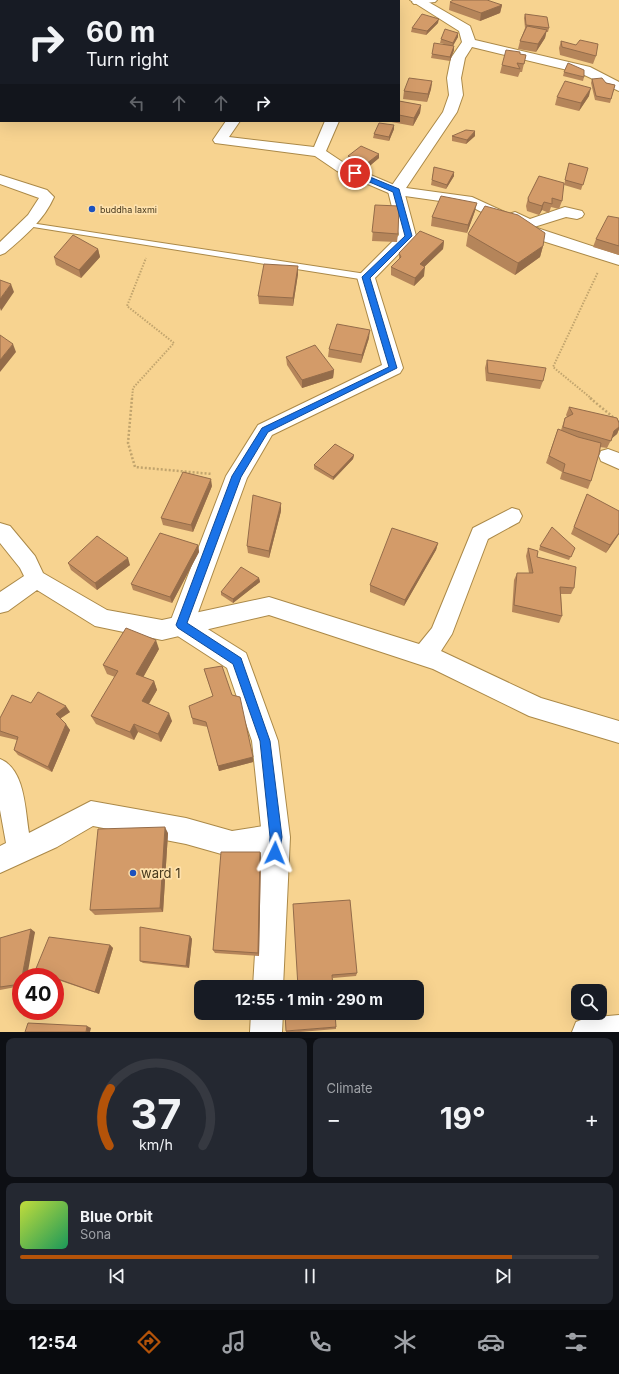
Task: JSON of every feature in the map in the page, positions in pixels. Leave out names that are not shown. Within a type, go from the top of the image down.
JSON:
[{"type":"street","points":[[422,1],[465,29],[469,42]]},
{"type":"street","points":[[469,42],[508,53],[537,58],[585,70],[619,87]]},
{"type":"street","points":[[181,625],[236,476],[265,430],[393,368],[366,277],[408,236],[396,191],[450,112],[456,95],[454,78],[458,58],[469,42]]},
{"type":"street","points":[[232,122],[220,140],[319,152],[342,168],[396,191],[472,201],[535,234],[612,258]]},
{"type":"street","points":[[319,152],[332,122]]},
{"type":"street","points":[[0,179],[42,193],[47,197],[45,202],[27,224],[0,250]]},
{"type":"street","points":[[472,201],[478,198],[529,224],[565,212],[577,214]]},
{"type":"street","points":[[423,655],[441,634],[480,534],[512,516]]},
{"type":"street","points":[[0,531],[3,532],[28,562],[36,579],[103,619],[162,630],[270,606],[438,660],[537,708],[619,732]]},
{"type":"street","points":[[0,604],[36,579]]},
{"type":"street","points":[[181,625],[237,661],[265,741],[276,837],[268,980]]},
{"type":"street","points":[[0,771],[7,781],[10,854],[48,838],[91,813],[186,831],[232,844],[276,837]]},
{"type":"street","points":[[266,1020],[266,1032]]},
{"type":"street","points":[[586,1032],[619,1029]]},
{"type":"lane","points":[[27,224],[366,277]]},
{"type":"path","points":[[149,242],[146,256],[127,306],[174,343],[133,388],[128,443],[135,467],[236,476]]},
{"type":"path","points":[[612,258],[553,367],[619,422]]},
{"type":"building","points":[[453,0],[487,0],[502,5],[481,13],[450,2]]},
{"type":"building","points":[[422,14],[439,19],[427,31],[412,28]]},
{"type":"building","points":[[525,14],[547,17],[549,28],[526,25]]},
{"type":"building","points":[[527,26],[547,30],[538,44],[520,41]]},
{"type":"building","points":[[445,29],[458,33],[453,43],[441,39]]},
{"type":"building","points":[[580,40],[598,44],[596,56],[562,47],[561,41],[576,45]]},
{"type":"building","points":[[434,43],[454,46],[450,57],[432,54]]},
{"type":"building","points":[[506,50],[520,52],[520,54],[526,55],[524,64],[517,63],[520,69],[502,65]]},
{"type":"building","points":[[568,63],[584,70],[584,77],[564,72]]},
{"type":"building","points":[[409,78],[432,81],[428,94],[404,91]]},
{"type":"building","points":[[602,78],[606,83],[615,85],[611,99],[596,96],[592,79]]},
{"type":"building","points":[[565,81],[591,88],[581,103],[557,97]]},
{"type":"building","points":[[400,101],[421,105],[414,118],[400,115]]},
{"type":"building","points":[[379,123],[394,125],[389,137],[374,134]]},
{"type":"building","points":[[466,130],[475,131],[467,140],[452,136]]},
{"type":"building","points":[[361,146],[379,154],[366,164],[348,156]]},
{"type":"building","points":[[569,163],[588,168],[583,185],[565,180]]},
{"type":"building","points":[[434,167],[454,172],[447,185],[432,180]]},
{"type":"building","points":[[539,176],[564,183],[562,201],[552,198],[552,204],[544,202],[542,206],[529,202],[528,198]]},
{"type":"building","points":[[441,196],[477,203],[468,225],[432,217]]},
{"type":"building","points":[[375,205],[399,206],[398,234],[372,232]]},
{"type":"building","points":[[485,206],[518,215],[545,233],[543,246],[518,263],[468,234]]},
{"type":"building","points":[[608,216],[619,218],[619,246],[596,239]]},
{"type":"building","points":[[420,231],[444,241],[420,264],[425,267],[415,278],[391,267],[401,257],[399,253]]},
{"type":"building","points":[[73,235],[98,249],[79,270],[54,257]]},
{"type":"building","points":[[264,264],[298,266],[293,298],[258,296]]},
{"type":"building","points":[[0,280],[11,284],[0,299]]},
{"type":"building","points":[[337,324],[370,330],[362,355],[329,349]]},
{"type":"building","points":[[0,335],[13,344],[0,360]]},
{"type":"building","points":[[315,345],[334,370],[302,380],[286,357]]},
{"type":"building","points":[[487,360],[546,368],[543,381],[488,373]]},
{"type":"building","points":[[569,407],[617,418],[619,427],[614,431],[611,441],[563,427],[565,418],[573,414]]},
{"type":"building","points":[[558,429],[578,437],[601,443],[591,481],[563,472],[565,464],[549,456]]},
{"type":"building","points":[[335,444],[354,455],[333,477],[314,465]]},
{"type":"building","points":[[183,472],[211,479],[191,525],[161,518]]},
{"type":"building","points":[[587,494],[619,511],[619,533],[610,545],[574,527]]},
{"type":"building","points":[[253,495],[281,503],[269,551],[247,546]]},
{"type":"building","points":[[552,527],[575,548],[571,557],[540,546]]},
{"type":"building","points":[[392,528],[438,543],[405,600],[370,585]]},
{"type":"building","points":[[160,533],[198,545],[170,597],[131,584]]},
{"type":"building","points":[[97,536],[128,558],[95,583],[68,563]]},
{"type":"building","points":[[528,548],[538,551],[537,557],[576,567],[574,588],[560,587],[562,616],[514,605],[517,573],[533,573]]},
{"type":"building","points":[[241,567],[259,578],[233,599],[221,592]]},
{"type":"building","points":[[126,628],[156,640],[136,674],[154,681],[142,701],[169,713],[158,734],[134,724],[130,732],[91,716],[118,671],[103,665]]},
{"type":"building","points":[[222,666],[232,695],[240,697],[253,757],[218,766],[206,722],[192,718],[189,706],[213,696],[204,669]]},
{"type":"building","points":[[38,692],[66,706],[56,714],[66,724],[48,767],[14,750],[18,737],[0,731],[0,718],[12,695],[31,703]]},
{"type":"building","name":"ward 1","points":[[165,827],[160,908],[90,910],[98,829]]},
{"type":"building","points":[[221,852],[260,852],[258,953],[213,950]]},
{"type":"building","points":[[350,900],[357,973],[332,975],[332,980],[298,980],[293,904]]},
{"type":"building","points":[[140,927],[190,936],[186,966],[140,961]]},
{"type":"building","points":[[31,929],[24,968],[12,968],[12,985],[0,987],[0,938]]},
{"type":"building","points":[[49,937],[110,945],[95,992],[64,981],[64,968],[36,968]]},
{"type":"building","points":[[285,1020],[336,1020],[336,1027],[286,1031]]},
{"type":"building","points":[[28,1023],[87,1026],[86,1032],[25,1032]]},
{"type":"place","name":"buddha laxmi","points":[[92,209]]},
{"type":"place","name":"ward 1","points":[[133,873]]},
{"type":"route","points":[[275,853],[276,837],[265,741],[237,661],[181,625],[236,476],[265,430],[393,368],[366,277],[408,236],[396,191],[355,173]]}]
